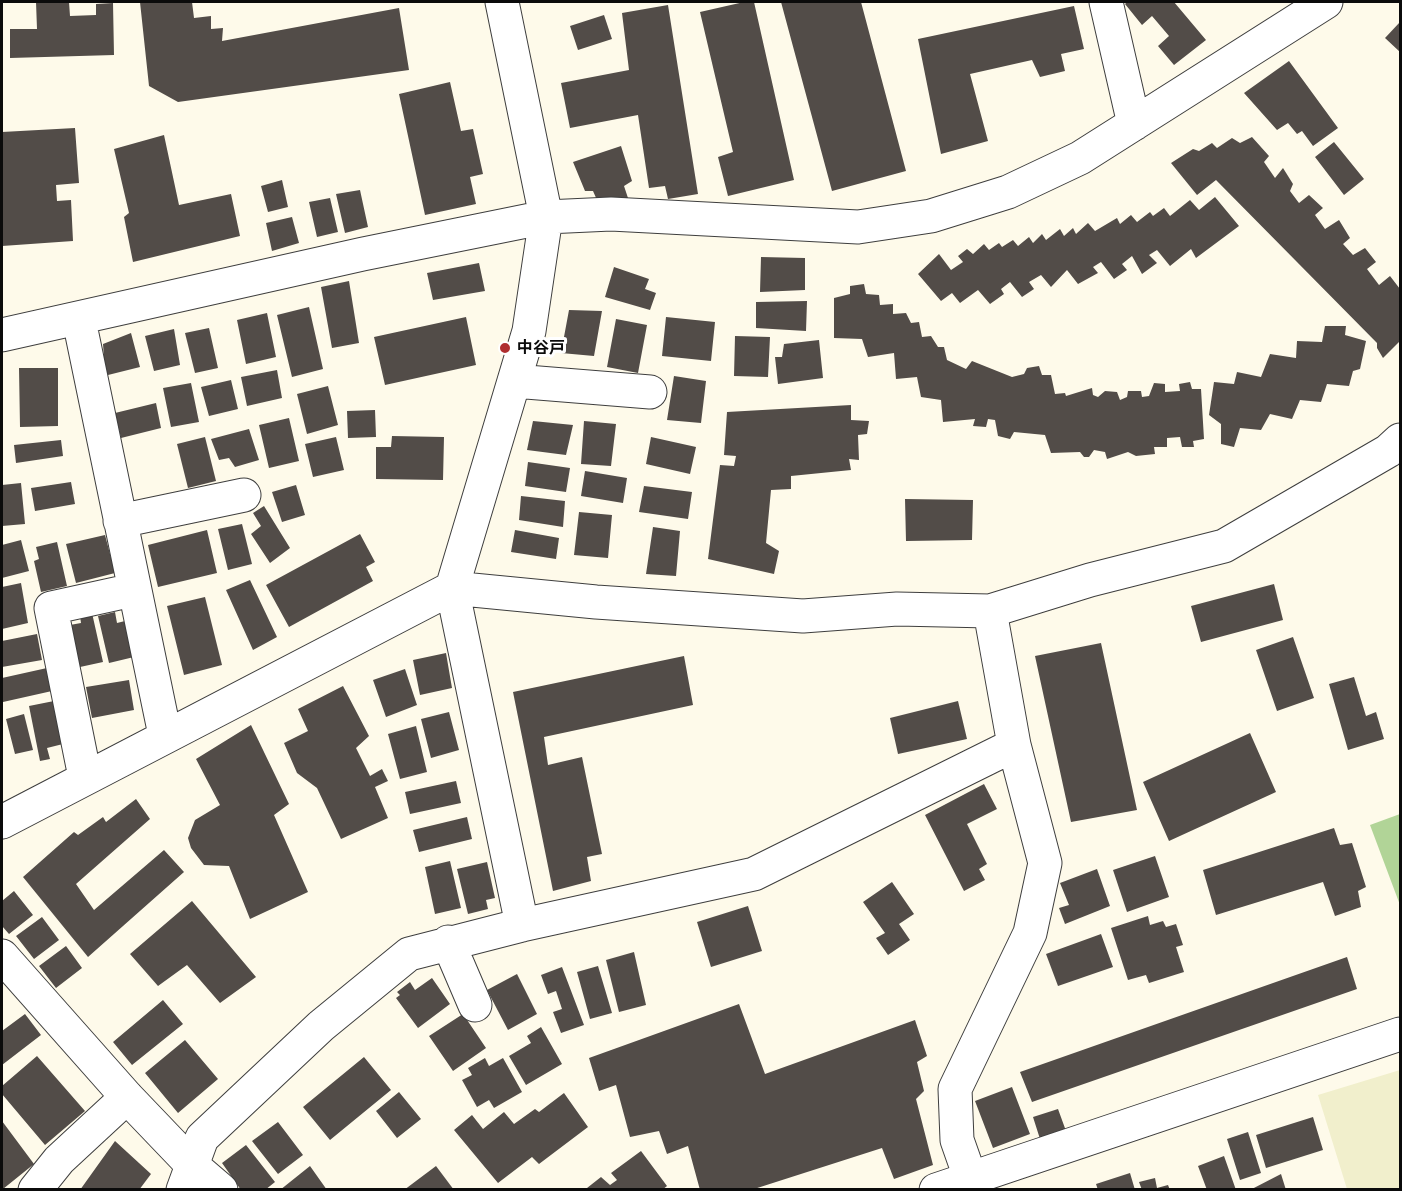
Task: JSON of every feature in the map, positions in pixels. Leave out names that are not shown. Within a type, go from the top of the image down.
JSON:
[{"type":"street","points":[[502,2],[546,217],[529,331],[452,588],[522,925]]},
{"type":"street","points":[[1106,2],[1134,124]]},
{"type":"street","points":[[2,335],[79,320],[363,254],[546,217],[611,214],[858,227],[931,216],[1008,192],[1080,158],[1326,2]]},
{"type":"street","points":[[79,320],[133,590],[165,735]]},
{"type":"street","points":[[514,381],[652,393]]},
{"type":"street","points":[[2,822],[165,735],[452,588],[596,602],[804,616],[897,609],[990,611],[1090,580],[1224,546],[1388,451],[1401,440]]},
{"type":"street","points":[[120,521],[244,495]]},
{"type":"street","points":[[85,777],[51,608],[133,590]]},
{"type":"street","points":[[970,1177],[957,1140],[956,1089],[1030,933],[1045,863],[1014,745],[990,611]]},
{"type":"street","points":[[188,1178],[202,1138],[321,1026],[409,954],[448,942],[754,874],[1014,745]]},
{"type":"street","points":[[448,942],[475,1005]]},
{"type":"street","points":[[2,956],[127,1097],[188,1178],[221,1190]]},
{"type":"street","points":[[936,1190],[1401,1034]]},
{"type":"street","points":[[35,1190],[59,1160],[127,1097]]},
{"type":"shaded area","points":[[1400,1070],[1400,1189],[1347,1189],[1318,1095]]},
{"type":"green space","points":[[1400,814],[1400,905],[1370,825]]},
{"type":"building","points":[[36,2],[69,2],[70,16],[96,15],[96,4],[113,3],[114,55],[10,58],[10,29],[37,29]]},
{"type":"building","points":[[140,2],[192,2],[194,18],[211,16],[211,29],[223,28],[222,41],[399,8],[409,70],[178,102],[149,86]]},
{"type":"building","points":[[744,2],[754,2],[794,180],[728,196],[718,157],[733,152],[700,12]]},
{"type":"building","points":[[781,2],[861,2],[906,171],[832,191]]},
{"type":"building","points":[[1127,2],[1174,2],[1206,40],[1174,65],[1158,46],[1169,36],[1152,16],[1142,25],[1125,4]]},
{"type":"building","points":[[668,5],[698,194],[668,199],[665,186],[649,188],[638,115],[570,128],[561,83],[629,70],[622,13]]},
{"type":"building","points":[[1074,6],[1084,49],[1061,54],[1065,71],[1040,77],[1032,60],[970,74],[988,141],[941,154],[918,39]]},
{"type":"building","points":[[604,15],[612,39],[578,50],[570,26]]},
{"type":"building","points":[[1400,22],[1400,52],[1385,38]]},
{"type":"building","points":[[1289,61],[1338,128],[1313,146],[1302,131],[1297,134],[1288,123],[1277,130],[1244,93]]},
{"type":"building","points":[[450,82],[461,131],[473,129],[483,174],[470,177],[476,204],[425,215],[399,94]]},
{"type":"building","points":[[75,128],[79,183],[56,185],[57,201],[71,200],[73,241],[2,246],[2,132]]},
{"type":"building","points":[[164,135],[179,205],[231,194],[240,236],[133,262],[124,217],[129,213],[114,149]]},
{"type":"building","points":[[1252,137],[1269,156],[1264,162],[1275,178],[1283,168],[1293,184],[1290,191],[1299,203],[1309,195],[1323,208],[1315,215],[1325,229],[1339,220],[1350,238],[1343,244],[1353,255],[1365,248],[1376,262],[1367,269],[1379,285],[1390,276],[1400,289],[1400,341],[1383,358],[1377,348],[1377,343],[1216,180],[1197,195],[1171,163],[1193,149],[1199,151],[1212,143],[1217,148],[1232,138],[1240,143]]},
{"type":"building","points":[[1334,142],[1364,179],[1344,195],[1315,157]]},
{"type":"building","points":[[621,146],[632,181],[624,186],[628,198],[597,200],[593,191],[585,191],[573,162]]},
{"type":"building","points":[[282,180],[288,207],[268,212],[261,186]]},
{"type":"building","points":[[360,190],[368,227],[345,233],[336,194]]},
{"type":"building","points":[[1215,197],[1239,226],[1196,258],[1191,249],[1170,266],[1157,250],[1149,255],[1157,263],[1142,274],[1132,256],[1122,264],[1127,270],[1114,279],[1101,262],[1093,267],[1098,273],[1078,284],[1067,270],[1051,287],[1041,275],[1029,282],[1034,289],[1022,297],[1010,282],[1001,289],[1004,294],[990,304],[978,290],[960,303],[952,293],[941,301],[918,274],[939,254],[951,270],[963,262],[958,256],[967,249],[973,254],[984,244],[989,250],[999,243],[1002,247],[1013,240],[1018,246],[1029,237],[1033,243],[1042,234],[1046,240],[1060,229],[1064,236],[1073,228],[1076,234],[1088,223],[1095,231],[1117,218],[1120,224],[1131,215],[1137,222],[1150,212],[1153,216],[1164,208],[1170,216],[1190,200],[1199,210]]},
{"type":"building","points":[[330,198],[338,232],[317,237],[309,202]]},
{"type":"building","points":[[292,217],[299,243],[272,251],[266,223]]},
{"type":"building","points":[[761,257],[805,258],[805,290],[760,292]]},
{"type":"building","points":[[479,263],[485,291],[433,300],[427,273]]},
{"type":"building","points":[[614,267],[649,279],[645,289],[656,293],[650,310],[605,297]]},
{"type":"building","points":[[349,281],[359,343],[332,348],[321,287]]},
{"type":"building","points":[[864,284],[866,294],[879,295],[880,305],[893,304],[893,314],[906,313],[911,323],[919,322],[922,337],[931,336],[938,347],[944,347],[947,360],[966,369],[972,361],[1012,377],[1024,374],[1027,368],[1039,366],[1042,375],[1051,375],[1055,394],[1065,393],[1066,396],[1092,388],[1093,395],[1098,397],[1105,391],[1117,392],[1120,400],[1127,397],[1128,391],[1141,391],[1142,397],[1149,396],[1154,383],[1165,384],[1165,392],[1180,391],[1179,384],[1190,382],[1192,389],[1201,389],[1204,439],[1193,441],[1194,447],[1182,447],[1180,437],[1167,438],[1167,447],[1154,447],[1155,454],[1136,456],[1128,452],[1107,459],[1105,452],[1094,450],[1089,457],[1084,457],[1080,452],[1051,453],[1045,435],[1014,432],[1010,439],[998,436],[995,420],[988,419],[986,427],[973,426],[975,419],[943,422],[941,400],[921,397],[917,377],[896,379],[894,353],[868,357],[862,339],[834,338],[834,298],[850,294],[850,286]]},
{"type":"building","points":[[807,301],[806,331],[756,328],[756,302]]},
{"type":"building","points":[[309,307],[323,369],[292,377],[277,315]]},
{"type":"building","points":[[569,310],[602,311],[594,356],[561,353]]},
{"type":"building","points":[[267,313],[276,357],[246,364],[237,320]]},
{"type":"building","points":[[466,317],[476,365],[385,385],[374,337]]},
{"type":"building","points":[[666,317],[715,322],[711,361],[662,356]]},
{"type":"building","points":[[616,319],[647,325],[638,373],[607,367]]},
{"type":"building","points":[[1325,326],[1346,326],[1345,335],[1366,341],[1360,369],[1353,371],[1349,386],[1327,384],[1321,402],[1300,400],[1292,419],[1270,414],[1261,430],[1240,428],[1234,447],[1221,444],[1221,424],[1209,415],[1214,382],[1234,384],[1237,372],[1261,377],[1270,354],[1296,358],[1297,341],[1322,342]]},
{"type":"building","points":[[209,328],[218,368],[195,373],[185,333]]},
{"type":"building","points":[[174,329],[180,365],[154,371],[145,336]]},
{"type":"building","points":[[131,333],[140,367],[104,376],[97,359],[104,357],[103,344]]},
{"type":"building","points":[[735,336],[770,337],[768,377],[734,376]]},
{"type":"building","points":[[819,340],[823,378],[778,384],[775,357],[782,357],[784,344]]},
{"type":"building","points":[[19,368],[58,368],[58,426],[20,427]]},
{"type":"building","points":[[277,370],[282,398],[247,406],[241,377]]},
{"type":"building","points":[[674,376],[706,381],[701,423],[667,420]]},
{"type":"building","points":[[231,380],[238,409],[209,416],[201,387]]},
{"type":"building","points":[[191,383],[199,422],[171,427],[163,388]]},
{"type":"building","points":[[328,386],[338,425],[307,434],[297,394]]},
{"type":"building","points":[[156,403],[161,428],[121,438],[115,413]]},
{"type":"building","points":[[851,405],[851,420],[869,421],[867,434],[858,435],[859,460],[849,459],[851,470],[791,476],[791,489],[771,490],[766,543],[779,551],[774,574],[708,559],[720,465],[734,466],[736,456],[724,455],[727,412]]},
{"type":"building","points":[[375,410],[376,437],[348,438],[347,411]]},
{"type":"building","points":[[289,418],[299,461],[269,468],[259,425]]},
{"type":"building","points":[[533,421],[573,425],[566,455],[527,450]]},
{"type":"building","points":[[584,421],[616,424],[611,466],[581,464]]},
{"type":"building","points":[[249,429],[259,460],[235,467],[229,458],[219,460],[211,439]]},
{"type":"building","points":[[392,436],[444,437],[443,480],[376,479],[376,447],[391,447]]},
{"type":"building","points":[[205,437],[216,481],[188,488],[177,444]]},
{"type":"building","points":[[336,437],[344,470],[313,477],[305,444]]},
{"type":"building","points":[[651,437],[696,447],[690,474],[646,464]]},
{"type":"building","points":[[61,440],[63,456],[16,463],[14,445]]},
{"type":"building","points":[[528,462],[570,468],[566,492],[525,486]]},
{"type":"building","points":[[585,471],[627,478],[623,503],[581,496]]},
{"type":"building","points":[[71,482],[75,504],[35,511],[31,488]]},
{"type":"building","points":[[21,483],[25,524],[2,526],[2,485]]},
{"type":"building","points":[[296,485],[305,515],[282,522],[272,492]]},
{"type":"building","points":[[644,486],[692,492],[688,519],[639,512]]},
{"type":"building","points":[[521,496],[565,501],[563,527],[519,520]]},
{"type":"building","points":[[905,499],[973,500],[972,540],[906,541]]},
{"type":"building","points":[[264,506],[290,548],[270,563],[251,534],[261,526],[253,513]]},
{"type":"building","points":[[579,512],[612,515],[608,558],[574,555]]},
{"type":"building","points":[[242,524],[252,564],[228,570],[218,529]]},
{"type":"building","points":[[653,527],[680,531],[676,576],[646,574]]},
{"type":"building","points":[[207,530],[217,573],[158,587],[148,545]]},
{"type":"building","points":[[515,530],[559,538],[556,559],[511,552]]},
{"type":"building","points":[[360,534],[375,562],[366,567],[373,581],[289,627],[266,585]]},
{"type":"building","points":[[105,535],[115,573],[76,583],[66,544]]},
{"type":"building","points":[[21,540],[29,571],[2,578],[2,545]]},
{"type":"building","points":[[57,542],[67,586],[41,592],[34,561],[39,559],[36,547]]},
{"type":"building","points":[[250,580],[277,637],[253,650],[226,590]]},
{"type":"building","points":[[21,583],[28,623],[2,629],[2,587]]},
{"type":"building","points":[[1274,584],[1283,620],[1201,642],[1191,606]]},
{"type":"building","points":[[205,597],[222,665],[184,675],[167,606]]},
{"type":"building","points":[[115,612],[117,623],[125,621],[134,657],[109,663],[98,616]]},
{"type":"building","points":[[92,613],[103,662],[80,667],[70,625],[81,623],[80,616]]},
{"type":"building","points":[[37,634],[42,660],[2,667],[2,641]]},
{"type":"building","points":[[1293,637],[1314,698],[1277,711],[1256,650]]},
{"type":"building","points":[[1101,643],[1137,810],[1071,822],[1035,656]]},
{"type":"building","points":[[446,653],[452,688],[420,695],[413,660]]},
{"type":"building","points":[[684,656],[693,705],[544,737],[548,765],[582,757],[602,854],[587,857],[591,881],[553,891],[513,692]]},
{"type":"building","points":[[47,668],[52,691],[3,702],[2,678]]},
{"type":"building","points":[[405,669],[417,705],[386,717],[373,680]]},
{"type":"building","points":[[1354,677],[1366,716],[1376,712],[1384,739],[1348,750],[1329,684]]},
{"type":"building","points":[[129,680],[134,710],[92,718],[86,687]]},
{"type":"building","points":[[343,686],[369,736],[356,748],[370,776],[382,769],[388,781],[375,787],[388,818],[341,839],[317,788],[297,773],[284,743],[308,731],[298,709]]},
{"type":"building","points":[[54,701],[63,744],[47,748],[50,759],[40,761],[29,706]]},
{"type":"building","points":[[958,701],[967,739],[898,754],[890,718]]},
{"type":"building","points":[[449,712],[459,750],[431,758],[421,719]]},
{"type":"building","points":[[24,714],[33,750],[15,754],[6,719]]},
{"type":"building","points":[[251,725],[289,804],[274,815],[308,892],[250,919],[229,866],[204,865],[191,848],[188,838],[195,820],[220,805],[196,759]]},
{"type":"building","points":[[416,726],[427,772],[400,779],[388,734]]},
{"type":"building","points":[[1250,733],[1276,792],[1169,841],[1143,782]]},
{"type":"building","points":[[456,781],[461,803],[410,814],[405,792]]},
{"type":"building","points":[[984,784],[997,809],[967,824],[987,864],[979,869],[985,880],[964,891],[925,815]]},
{"type":"building","points":[[136,799],[150,819],[76,884],[94,910],[164,850],[184,872],[88,957],[23,877],[74,832],[78,835],[103,817],[106,822]]},
{"type":"building","points":[[467,817],[472,839],[419,852],[413,830]]},
{"type":"building","points":[[1334,828],[1340,845],[1352,843],[1366,887],[1358,891],[1361,907],[1335,916],[1323,882],[1216,915],[1203,870]]},
{"type":"building","points":[[1155,856],[1169,897],[1127,912],[1113,870]]},
{"type":"building","points":[[450,861],[461,908],[435,914],[425,867]]},
{"type":"building","points":[[487,862],[495,898],[486,900],[488,909],[468,914],[457,869]]},
{"type":"building","points":[[1097,869],[1110,906],[1065,924],[1059,908],[1069,905],[1060,883]]},
{"type":"building","points":[[892,882],[914,914],[899,924],[910,940],[888,955],[876,938],[885,933],[863,902]]},
{"type":"building","points":[[14,891],[33,915],[9,934],[2,926],[2,901]]},
{"type":"building","points":[[192,901],[256,977],[220,1003],[187,965],[158,986],[130,954]]},
{"type":"building","points":[[748,906],[762,951],[711,967],[697,922]]},
{"type":"building","points":[[1148,916],[1150,925],[1163,921],[1166,927],[1176,924],[1183,945],[1176,947],[1184,972],[1149,983],[1146,975],[1128,980],[1111,928]]},
{"type":"building","points":[[42,917],[59,940],[34,959],[16,936]]},
{"type":"building","points":[[1101,934],[1113,967],[1058,986],[1046,954]]},
{"type":"building","points":[[66,946],[82,968],[56,988],[39,966]]},
{"type":"building","points":[[634,952],[646,1005],[619,1012],[606,960]]},
{"type":"building","points":[[1347,957],[1357,989],[1032,1102],[1020,1072]]},
{"type":"building","points":[[598,966],[612,1013],[590,1019],[577,972]]},
{"type":"building","points":[[562,967],[584,1025],[561,1033],[553,1012],[562,1009],[556,991],[548,994],[541,975]]},
{"type":"building","points":[[517,974],[537,1014],[508,1030],[487,990]]},
{"type":"building","points":[[432,978],[450,1004],[418,1028],[396,998],[400,995],[397,992],[410,982],[415,990]]},
{"type":"building","points":[[163,1000],[183,1024],[132,1065],[113,1042]]},
{"type":"building","points":[[739,1004],[765,1074],[915,1020],[927,1056],[917,1062],[924,1091],[916,1099],[933,1165],[894,1179],[882,1148],[751,1190],[700,1190],[688,1146],[667,1154],[659,1131],[630,1137],[616,1085],[599,1091],[589,1058]]},
{"type":"building","points":[[25,1014],[41,1035],[2,1065],[2,1031]]},
{"type":"building","points":[[463,1014],[486,1048],[453,1071],[429,1036]]},
{"type":"building","points":[[541,1027],[562,1064],[526,1085],[509,1056],[531,1043],[527,1036]]},
{"type":"building","points":[[185,1040],[218,1079],[178,1113],[145,1073]]},
{"type":"building","points":[[37,1056],[85,1111],[45,1145],[2,1094],[2,1086]]},
{"type":"building","points":[[364,1057],[391,1090],[330,1140],[303,1107]]},
{"type":"building","points":[[485,1058],[489,1066],[503,1058],[522,1092],[494,1108],[489,1100],[477,1107],[462,1080],[472,1075],[468,1068]]},
{"type":"building","points":[[1012,1087],[1030,1134],[993,1148],[975,1101]]},
{"type":"building","points":[[399,1092],[421,1119],[397,1138],[376,1111]]},
{"type":"building","points":[[564,1093],[588,1127],[539,1164],[532,1157],[498,1183],[454,1130],[472,1115],[483,1129],[504,1112],[514,1124],[535,1109],[539,1112]]},
{"type":"building","points":[[1058,1109],[1066,1131],[1040,1139],[1033,1117]]},
{"type":"building","points":[[1313,1117],[1323,1150],[1266,1168],[1256,1135]]},
{"type":"building","points":[[2,1121],[34,1164],[3,1189],[2,1187]]},
{"type":"building","points":[[278,1122],[303,1155],[278,1174],[252,1141]]},
{"type":"building","points":[[1248,1132],[1261,1173],[1240,1180],[1227,1139]]},
{"type":"building","points":[[115,1141],[151,1174],[139,1190],[80,1190]]},
{"type":"building","points":[[246,1145],[275,1182],[265,1190],[241,1190],[222,1163]]},
{"type":"building","points":[[641,1151],[667,1186],[662,1190],[587,1188],[601,1177],[610,1185],[617,1180],[611,1173]]},
{"type":"building","points":[[1224,1156],[1236,1190],[1207,1190],[1198,1166]]},
{"type":"building","points":[[310,1166],[327,1190],[280,1190]]},
{"type":"building","points":[[436,1166],[454,1190],[404,1190]]},
{"type":"building","points":[[1130,1173],[1135,1190],[1098,1190],[1096,1184]]},
{"type":"building","points":[[1281,1174],[1286,1190],[1250,1190]]},
{"type":"building","points":[[1155,1178],[1157,1188],[1168,1185],[1170,1190],[1142,1190],[1139,1182]]},
{"type":"place","name":"中谷戸","points":[[505,348]]}]
